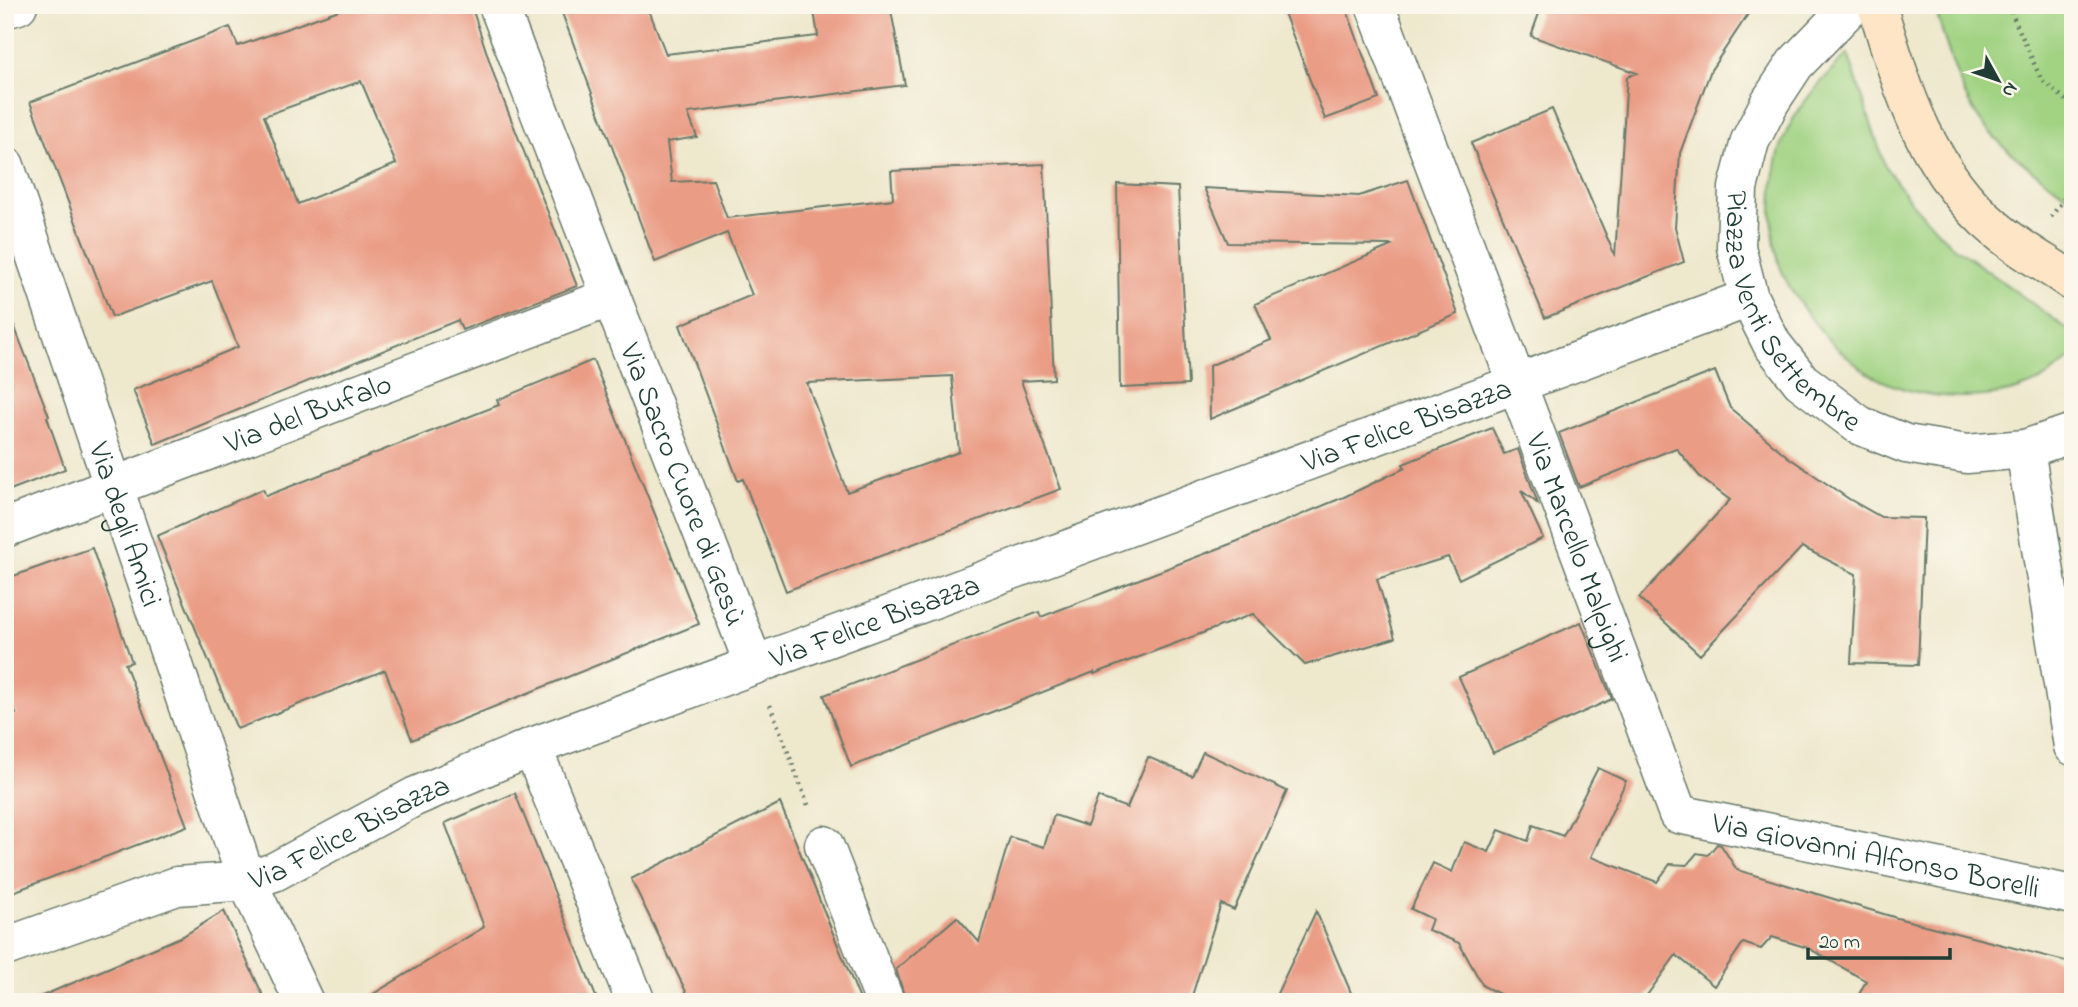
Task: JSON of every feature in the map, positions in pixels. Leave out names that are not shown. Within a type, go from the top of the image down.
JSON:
[{"type":"main road","points":[[1877,5],[1916,123],[1940,167],[1965,199],[1997,231],[2073,282]]},
{"type":"street","points":[[5,9],[18,5]]},
{"type":"street","name":"Via Sacro Cuore di Gesù","points":[[498,5],[754,665]]},
{"type":"street","name":"Via Marcello Malpighi","points":[[1375,5],[1678,814]]},
{"type":"street","name":"Piazza Venti Settembre","points":[[1852,5],[1795,64],[1770,102],[1750,141],[1738,188],[1736,247],[1749,298],[1772,344],[1801,381],[1859,425],[1906,444],[1967,454],[2025,449],[2073,433]]},
{"type":"street","name":"Via degli Amici","points":[[5,166],[247,881],[304,1002]]},
{"type":"street","name":"Via del Bufalo","points":[[5,528],[611,297]]},
{"type":"street","name":"Via Felice Bisazza","points":[[5,947],[177,886],[247,881],[274,872],[414,797],[532,747],[1749,298]]},
{"type":"street","points":[[2025,449],[2073,746]]},
{"type":"street","points":[[532,747],[636,1002]]},
{"type":"street","name":"Via Giovanni Alfonso Borelli","points":[[1678,814],[2073,895]]},
{"type":"street","points":[[824,845],[885,1002]]},
{"type":"path","points":[[2008,5],[2041,79],[2073,106]]},
{"type":"path","name":"Via Sacro Cuore di Gesù","points":[[754,665],[824,845]]},
{"type":"green space","points":[[1934,5],[2073,5],[2073,200],[2006,148],[1977,116],[1961,86]]},
{"type":"green space","points":[[1848,54],[1885,166],[1912,203],[1949,243],[2073,333],[2073,356],[2043,379],[2020,389],[1975,397],[1951,397],[1903,389],[1865,371],[1834,345],[1793,293],[1781,269],[1772,223],[1778,157],[1788,130],[1802,106]]},
{"type":"building","points":[[353,5],[471,5],[496,81],[577,286],[462,330],[458,320],[155,444],[133,390],[238,347],[212,281],[112,317],[30,102],[230,27],[238,46]],"holes":[[[361,81],[396,164],[298,204],[264,116]]]},
{"type":"building","points":[[559,5],[647,5],[666,54],[818,36],[813,5],[890,5],[905,85],[688,113],[697,137],[667,142],[672,182],[713,180],[727,218],[893,199],[891,171],[1044,164],[1054,379],[1021,381],[1061,489],[786,591],[743,479],[738,481],[680,325],[752,295],[727,233],[655,262]],"holes":[[[952,376],[959,452],[847,492],[807,383]]]},
{"type":"building","points":[[1281,5],[1345,5],[1379,99],[1325,119]]},
{"type":"building","points":[[1542,5],[1754,5],[1711,70],[1680,153],[1675,227],[1684,262],[1545,318],[1471,143],[1552,109],[1615,256],[1627,77],[1637,73],[1531,36]]},
{"type":"building","points":[[1408,180],[1458,314],[1210,419],[1209,366],[1271,340],[1255,304],[1393,245],[1228,243],[1204,188],[1359,196]]},
{"type":"building","points":[[1117,184],[1178,187],[1188,385],[1120,388]]},
{"type":"building","points":[[5,310],[8,310],[49,416],[47,417],[65,469],[5,492]]},
{"type":"building","points":[[593,360],[699,624],[412,740],[385,670],[237,729],[157,536],[263,489],[266,496],[499,405],[497,400]]},
{"type":"building","points":[[1715,371],[1730,408],[1788,457],[1849,499],[1881,517],[1924,518],[1918,665],[1851,663],[1856,574],[1802,547],[1700,655],[1639,598],[1730,500],[1701,478],[1676,448],[1579,487],[1559,433]]},
{"type":"building","points":[[1492,428],[1504,454],[1518,449],[1538,504],[1521,490],[1543,538],[1459,579],[1448,557],[1377,579],[1395,638],[1305,665],[1253,614],[1094,672],[851,767],[824,695],[1039,612],[1041,617],[1238,541],[1344,497],[1405,468],[1403,464]]},
{"type":"building","points":[[92,548],[132,662],[125,664],[187,826],[5,895],[5,718],[16,714],[5,683],[5,579]]},
{"type":"building","points":[[1581,622],[1612,699],[1493,753],[1459,677]]},
{"type":"building","points":[[1203,752],[1287,791],[1234,910],[1221,904],[1190,1002],[906,1002],[896,969],[957,917],[979,942],[1010,837],[1044,847],[1054,815],[1087,826],[1098,797],[1127,808],[1148,757],[1192,776]]},
{"type":"building","points":[[1598,768],[1626,781],[1591,857],[1657,882],[1670,864],[1687,865],[1697,853],[1708,855],[1717,844],[1721,845],[1737,870],[1897,918],[2073,963],[2073,1002],[1855,1002],[1866,981],[1808,948],[1772,937],[1761,949],[1743,943],[1714,986],[1676,955],[1642,1002],[1516,1002],[1483,986],[1459,943],[1428,930],[1432,919],[1411,909],[1433,863],[1452,872],[1464,842],[1489,852],[1499,830],[1528,841],[1533,825],[1563,836]]},
{"type":"building","points":[[515,793],[598,1002],[360,1002],[484,927],[445,823]]},
{"type":"building","points":[[780,803],[861,1002],[691,1002],[631,879]]},
{"type":"building","points":[[224,911],[266,1002],[28,1002],[183,936]]},
{"type":"building","points":[[1316,911],[1355,1002],[1273,1002]]}]
